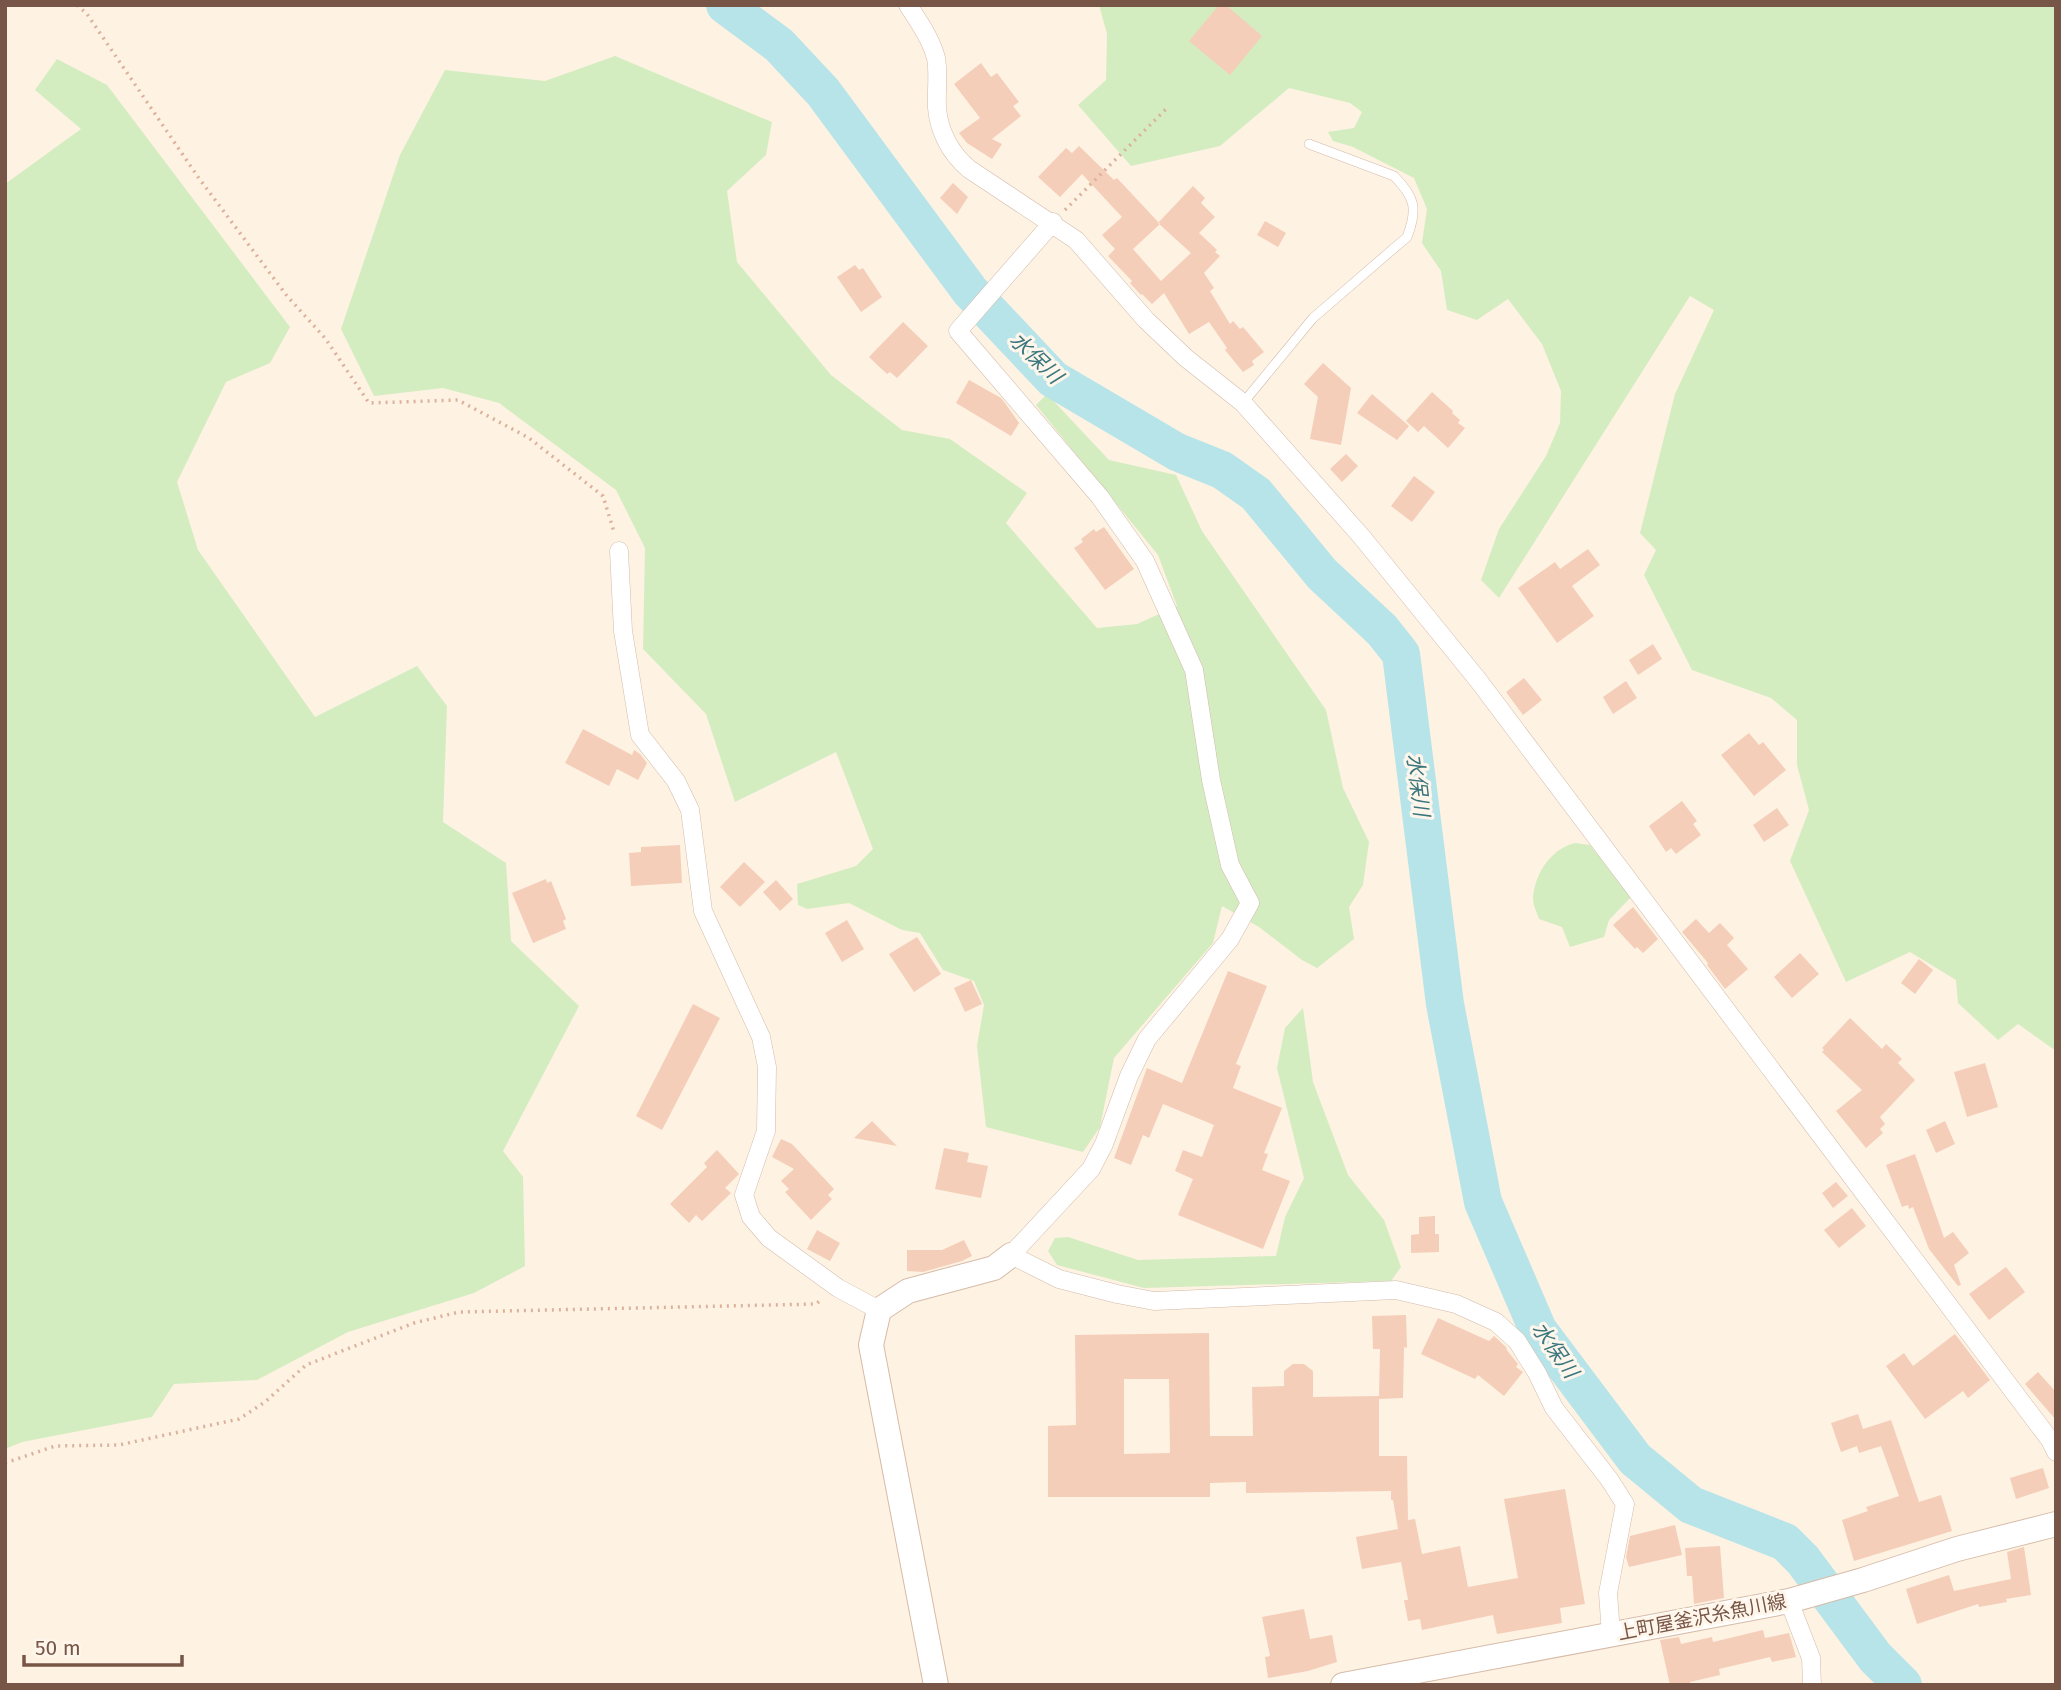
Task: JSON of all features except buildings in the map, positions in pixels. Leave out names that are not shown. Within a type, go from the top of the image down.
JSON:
[{"type":"main road","points":[[936,1685],[871,1345],[879,1310],[908,1291],[993,1268],[1012,1255]]},
{"type":"main road","name":"上町屋釜沢糸魚川線","points":[[1343,1685],[1793,1600],[1957,1549],[2056,1524]]},
{"type":"street","points":[[908,5],[933,49],[937,62],[937,111],[954,156],[969,169],[1053,222],[1076,240],[1156,330],[1242,403],[1362,536],[1478,680],[2050,1440],[2056,1452]]},
{"type":"street","points":[[1053,222],[958,331],[1100,497],[1145,561],[1194,670],[1211,780],[1230,865],[1250,903],[1230,939],[1147,1039],[1091,1169],[1012,1255],[1059,1279],[1154,1301],[1396,1290],[1456,1304],[1496,1322],[1517,1341],[1554,1408],[1625,1504],[1608,1593],[1611,1634]]},
{"type":"street","points":[[619,551],[623,631],[640,735],[676,781],[690,810],[703,911],[761,1037],[767,1067],[766,1131],[744,1195],[751,1217],[769,1238],[838,1287],[879,1310]]},
{"type":"street","points":[[1793,1600],[1811,1658],[1812,1685]]},
{"type":"lane","points":[[1242,403],[1313,318],[1408,237],[1414,218],[1412,200],[1394,176],[1309,144]]},
{"type":"path","points":[[77,5],[86,14],[198,177],[287,296],[325,338],[369,403],[458,400],[529,438],[603,496],[619,551]]},
{"type":"path","points":[[1053,222],[1167,107]]},
{"type":"path","points":[[5,1463],[55,1446],[119,1446],[239,1419],[265,1402],[306,1365],[414,1323],[459,1312],[816,1304],[838,1287]]},
{"type":"green space","points":[[1099,5],[2056,5],[2056,1051],[2018,1024],[1998,1040],[1958,1003],[1956,980],[1910,952],[1846,982],[1790,861],[1809,810],[1797,765],[1797,720],[1771,698],[1692,670],[1644,575],[1656,550],[1640,533],[1675,394],[1714,310],[1690,296],[1499,598],[1481,580],[1499,529],[1546,456],[1560,423],[1561,391],[1542,344],[1508,299],[1477,320],[1447,310],[1441,271],[1422,243],[1427,209],[1414,178],[1353,147],[1333,141],[1328,132],[1354,128],[1362,112],[1350,103],[1289,88],[1220,146],[1131,166],[1078,105],[1106,80],[1107,34]]},
{"type":"green space","points":[[615,56],[772,122],[766,155],[727,191],[737,262],[831,375],[902,430],[950,439],[1027,493],[1006,523],[1097,628],[1137,624],[1177,606],[1158,555],[1036,405],[1047,394],[1109,460],[1176,475],[1202,531],[1326,710],[1343,788],[1369,842],[1363,885],[1349,907],[1354,939],[1317,968],[1302,960],[1259,927],[1222,906],[1213,943],[1114,1058],[1100,1127],[1083,1152],[986,1127],[977,1046],[984,1005],[974,981],[943,970],[920,933],[902,930],[849,903],[807,909],[798,905],[797,884],[856,866],[873,849],[836,752],[735,802],[706,714],[643,649],[645,548],[616,490],[499,403],[443,388],[374,396],[341,329],[400,155],[445,70],[545,81]]},
{"type":"green space","points":[[57,59],[107,85],[290,327],[270,363],[226,382],[177,482],[198,550],[315,717],[417,666],[447,706],[443,822],[506,863],[511,941],[579,1006],[503,1151],[523,1177],[525,1266],[474,1293],[348,1332],[257,1380],[174,1384],[152,1417],[22,1442],[5,1449],[5,184],[81,129],[35,90]]},
{"type":"green space","points":[[1575,843],[1590,845],[1631,897],[1609,920],[1604,937],[1570,947],[1562,927],[1539,919],[1533,898],[1537,880],[1546,863],[1566,846]]},
{"type":"green space","points":[[1303,1008],[1313,1082],[1348,1175],[1384,1220],[1401,1267],[1391,1281],[1144,1288],[1057,1265],[1048,1251],[1055,1238],[1068,1237],[1138,1260],[1276,1256],[1285,1217],[1304,1178],[1277,1068],[1285,1028]]},
{"type":"waterway","name":"水保川","points":[[725,5],[779,45],[823,92],[970,291],[1053,379],[1177,452],[1222,470],[1256,494],[1322,574],[1382,630],[1401,654],[1445,1004],[1483,1202],[1538,1330],[1635,1459],[1691,1505],[1785,1542],[1803,1560],[1875,1657],[1903,1685]]}]
